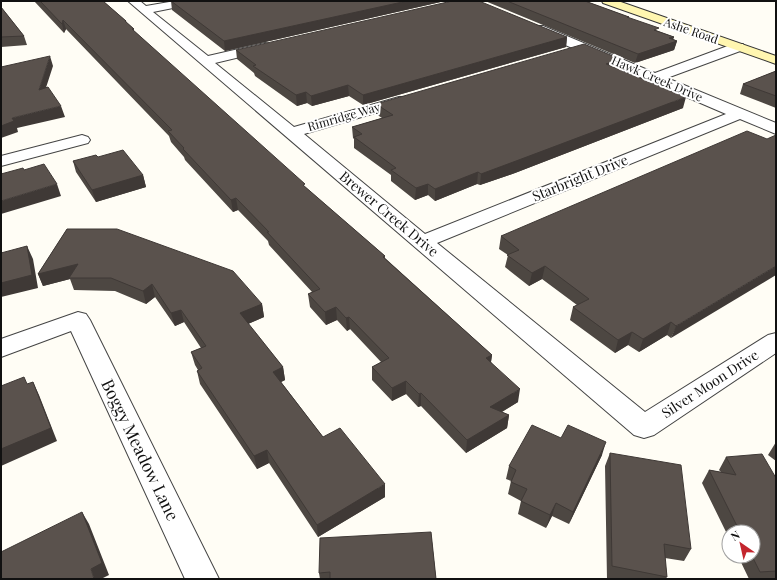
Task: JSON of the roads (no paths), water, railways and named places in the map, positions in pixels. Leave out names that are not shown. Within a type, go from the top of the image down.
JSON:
[{"type":"street","points":[[139,6],[193,1]]},
{"type":"street","name":"Ashe Road","points":[[607,1],[776,60]]},
{"type":"street","name":"Brewer Creek Drive","points":[[139,6],[644,427]]},
{"type":"street","name":"Hawk Creek Drive","points":[[527,24],[776,129]]},
{"type":"street","points":[[205,61],[274,45]]},
{"type":"street","points":[[654,78],[738,47]]},
{"type":"street","points":[[559,54],[582,48]]},
{"type":"street","name":"Rimridge Way","points":[[291,133],[414,97]]},
{"type":"street","name":"Starbright Drive","points":[[422,242],[739,114]]},
{"type":"street","points":[[1,161],[82,140]]},
{"type":"street","name":"Boggy Meadow Lane","points":[[1,348],[78,320],[202,579]]},
{"type":"street","name":"Silver Moon Drive","points":[[644,427],[776,341]]}]
